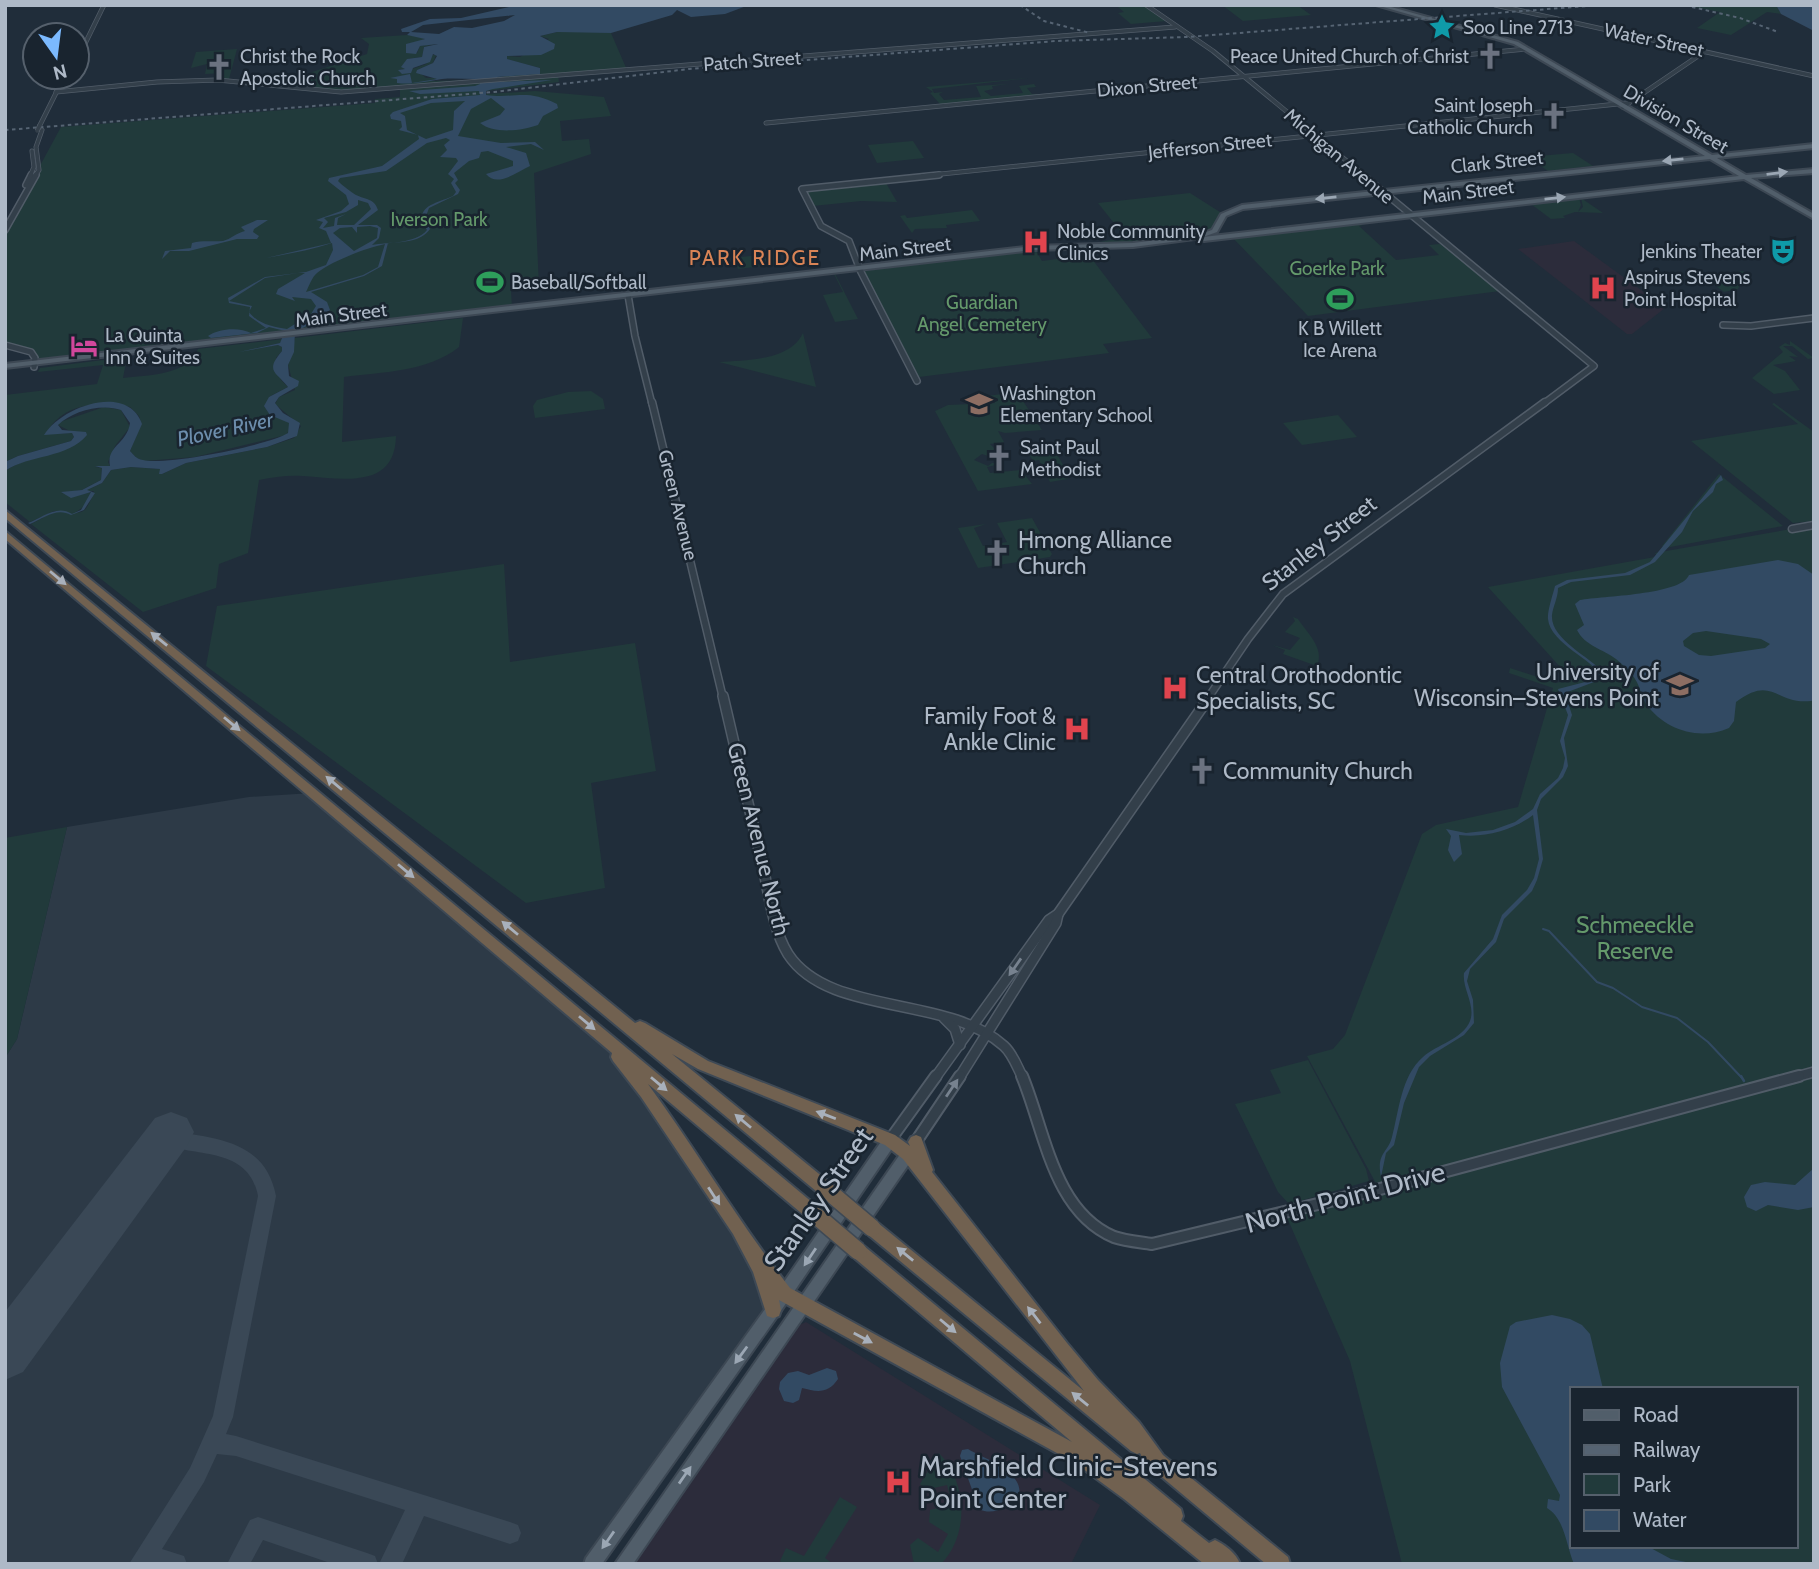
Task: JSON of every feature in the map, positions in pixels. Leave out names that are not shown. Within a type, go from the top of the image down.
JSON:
[{"type":"highway","points":[[5,513],[1281,1564]]},
{"type":"highway","points":[[5,534],[1231,1564]]},
{"type":"highway","points":[[592,996],[604,1000],[663,1042],[703,1065],[912,1148],[931,1183],[1058,1346],[1108,1405],[1149,1446],[1156,1461]]},
{"type":"highway","points":[[607,1040],[608,1048],[648,1094],[753,1254],[784,1294],[1081,1457],[1131,1492],[1219,1564]]},
{"type":"highway","points":[[753,1254],[769,1287],[773,1310]]},
{"type":"main road","name":"Division Street","points":[[1378,5],[1502,37],[1525,48],[1814,217]]},
{"type":"main road","name":"Clark Street","points":[[1198,237],[1215,231],[1223,215],[1236,209],[1381,191],[1814,146]]},
{"type":"main road","name":"Main Street","points":[[860,269],[1048,249],[1135,247],[1811,171]]},
{"type":"main road","name":"Main Street","points":[[5,369],[33,362],[283,337],[1033,248],[1118,246],[1198,237]]},
{"type":"main road","name":"Main Street","points":[[33,362],[283,337]]},
{"type":"main road","points":[[5,369],[33,362]]},
{"type":"main road","name":"Stanley Street","points":[[592,1564],[890,1140]]},
{"type":"main road","name":"Stanley Street","points":[[623,1564],[912,1148]]},
{"type":"street","points":[[91,21],[98,5]]},
{"type":"street","points":[[91,31],[104,5]]},
{"type":"street","name":"Michigan Avenue","points":[[1146,5],[1213,51],[1594,366]]},
{"type":"street","name":"Water Street","points":[[1495,5],[1814,76]]},
{"type":"street","name":"Patch Street","points":[[60,92],[214,80],[296,91],[329,92],[1175,27]]},
{"type":"street","name":"Dixon Street","points":[[766,122],[1525,48]]},
{"type":"street","points":[[1623,104],[1704,52]]},
{"type":"street","points":[[5,230],[39,170],[36,147],[41,128],[60,92]]},
{"type":"street","name":"Jefferson Street","points":[[860,269],[847,239],[819,224],[802,189],[1623,104]]},
{"type":"street","points":[[860,269],[917,381]]},
{"type":"street","name":"Green Avenue","points":[[628,296],[635,336],[728,715]]},
{"type":"street","points":[[1723,325],[1752,326],[1814,318]]},
{"type":"street","points":[[5,345],[33,362]]},
{"type":"street","name":"Stanley Street","points":[[890,1140],[1049,920],[1058,914],[1248,639],[1283,594],[1594,366]]},
{"type":"street","points":[[1792,529],[1814,525]]},
{"type":"street","name":"Green Avenue North","points":[[728,715],[769,894],[789,956],[806,972],[827,985],[937,1014],[974,1026],[988,1034]]},
{"type":"street","name":"Stanley Street","points":[[912,1148],[988,1034],[1056,923],[1058,914]]},
{"type":"street","points":[[937,1014],[952,1024],[960,1045]]},
{"type":"street","name":"North Point Drive","points":[[988,1034],[1006,1048],[1014,1059],[1063,1188],[1077,1210],[1101,1230],[1117,1238],[1152,1244],[1380,1189],[1814,1072]]},
{"type":"shaded area","name":"Aspirus Stevens Point Hospital","points":[[1574,241],[1665,308],[1632,334],[1627,334],[1518,249]]},
{"type":"shaded area","points":[[312,793],[607,1040],[784,1294],[592,1564],[5,1564],[5,1058],[17,1039],[67,827],[249,797]]},
{"type":"shaded area","points":[[806,1322],[1100,1505],[1071,1564],[632,1564],[795,1327]]},
{"type":"green space","points":[[1146,5],[1167,21],[1131,24],[1118,13],[1124,12],[1118,7]]},
{"type":"green space","points":[[1222,5],[1297,5],[1311,15],[1243,21]]},
{"type":"green space","points":[[1683,5],[1776,5],[1781,14],[1767,12],[1731,35],[1697,28],[1720,12]]},
{"type":"green space","name":"Iverson Park","points":[[557,32],[611,33],[627,70],[558,75],[559,82],[486,91],[486,94],[535,91],[604,97],[611,116],[560,121],[562,141],[589,139],[591,154],[534,173],[539,287],[511,290],[512,308],[184,347],[214,345],[34,363],[31,352],[5,345],[5,230],[61,127],[375,103],[375,99],[400,97],[400,88],[317,92],[272,87],[308,84],[309,73],[367,54],[369,44],[361,38],[407,35],[426,38],[409,47],[406,53],[417,53],[420,46],[438,43],[424,47],[422,57],[407,59],[405,69],[399,70],[401,73],[426,64],[432,55],[436,55],[433,63],[417,70],[426,78],[438,78],[430,81],[480,80],[538,71],[540,68],[506,59],[507,56],[520,57],[549,39],[540,36]]},
{"type":"green space","points":[[237,49],[229,79],[204,79],[222,77],[223,73],[205,74],[207,64],[191,68],[196,52]]},
{"type":"green space","points":[[1028,78],[932,89],[934,93],[943,92],[939,94],[944,100],[981,97],[976,86],[1009,84],[992,86],[993,89],[984,91],[991,96],[1023,93],[1019,86],[1034,84],[1036,87],[1027,88],[1032,94],[1047,94],[940,104],[930,93],[933,92],[926,87]]},
{"type":"green space","points":[[913,141],[924,158],[877,163],[868,145]]},
{"type":"green space","points":[[1573,153],[1593,166],[1548,171],[1528,157]]},
{"type":"green space","points":[[886,183],[897,202],[861,201],[813,206],[806,191]]},
{"type":"green space","points":[[1190,193],[1223,214],[1215,228],[1207,233],[1174,239],[1085,245],[1125,237],[1098,203]]},
{"type":"green space","points":[[1579,198],[1581,205],[1578,212],[1583,207],[1581,198],[1603,213],[1575,212],[1563,216],[1565,218],[1551,219],[1531,204]]},
{"type":"green space","points":[[972,210],[980,221],[946,225],[947,228],[915,229],[912,233],[900,216],[905,215],[907,218]]},
{"type":"green space","name":"Goerke Park","points":[[1353,222],[1363,225],[1359,226],[1396,260],[1439,255],[1429,245],[1440,244],[1500,291],[1308,316],[1231,236]]},
{"type":"green space","name":"Guardian Angel Cemetery","points":[[1036,251],[1042,261],[1089,255],[1152,338],[1103,344],[1109,353],[919,377],[863,271]]},
{"type":"green space","points":[[774,253],[779,264],[738,269],[734,258]]},
{"type":"green space","points":[[1743,271],[1743,275],[1747,276],[1742,277],[1741,281],[1740,276],[1737,277],[1737,281],[1741,283],[1738,289],[1724,292],[1705,278],[1721,278],[1720,274]]},
{"type":"green space","points":[[834,274],[858,319],[835,322],[823,295],[843,292]]},
{"type":"green space","points":[[463,318],[459,347],[433,362],[404,370],[344,377],[342,442],[396,436],[393,454],[386,466],[376,473],[348,479],[292,476],[259,480],[248,553],[219,564],[216,588],[143,612],[31,524],[57,512],[83,511],[94,491],[85,491],[102,483],[111,470],[131,467],[160,469],[162,474],[186,463],[267,447],[294,438],[301,426],[275,404],[279,397],[295,390],[288,365],[295,338]]},
{"type":"green space","points":[[803,333],[816,387],[719,362],[778,354],[797,342]]},
{"type":"green space","points":[[283,339],[280,343],[253,349],[278,345],[282,347],[276,358],[281,380],[288,387],[269,397],[277,416],[289,423],[291,428],[286,435],[195,457],[144,461],[136,458],[130,451],[141,424],[139,416],[130,407],[94,405],[62,415],[46,434],[72,433],[74,437],[71,441],[5,462],[5,395],[97,384],[103,365],[38,372],[40,368],[127,357],[123,378],[143,376],[176,369],[193,358],[198,349]]},
{"type":"green space","points":[[1790,341],[1814,358],[1808,359],[1792,346],[1783,346],[1798,357],[1789,356],[1796,361],[1773,365],[1785,371],[1800,390],[1774,394],[1752,378],[1783,352],[1779,347],[1785,343],[1790,345]]},
{"type":"green space","points":[[1010,389],[1015,389],[1042,430],[1005,433],[998,431],[1004,442],[990,444],[998,452],[988,456],[982,454],[974,460],[988,466],[992,463],[1005,463],[987,467],[990,473],[1021,470],[1032,484],[978,491],[935,411],[948,405],[995,403],[993,398],[978,400],[976,397],[1012,393]]},
{"type":"green space","points":[[591,391],[603,399],[605,409],[535,418],[533,406],[537,400],[568,392]]},
{"type":"green space","points":[[1772,404],[1814,432],[1814,521],[1793,523],[1691,441],[1798,424]]},
{"type":"green space","points":[[104,407],[121,410],[130,427],[115,446],[108,462],[110,466],[95,467],[102,468],[101,480],[82,490],[61,493],[77,495],[92,492],[88,503],[75,513],[54,511],[30,522],[5,502],[5,471],[25,461],[75,444],[84,438],[58,425],[60,422]]},
{"type":"green space","points":[[1338,415],[1357,437],[1302,445],[1283,423]]},
{"type":"green space","points":[[1051,444],[1070,477],[1068,479],[1050,482],[1039,460],[1033,461],[1025,448]]},
{"type":"green space","points":[[1719,474],[1783,526],[1665,548],[1662,546]]},
{"type":"green space","points":[[1032,518],[1052,554],[1050,557],[978,568],[958,528],[986,524],[974,528],[983,546],[1007,542],[997,523]]},
{"type":"green space","name":"Schmeeckle Reserve","points":[[1814,525],[1814,1564],[1402,1564],[1350,1361],[1285,1213],[1379,1189],[1307,1056],[1333,1049],[1345,1035],[1422,834],[1436,825],[1518,807],[1553,688],[1509,673],[1510,668],[1556,683],[1571,679],[1488,587],[1657,556],[1655,553]]},
{"type":"green space","points":[[504,564],[510,662],[635,643],[656,771],[591,783],[605,888],[526,903],[206,666],[217,606]]},
{"type":"green space","points":[[1293,617],[1298,619],[1317,647],[1317,666],[1283,654],[1285,650],[1272,645],[1290,650],[1300,638],[1285,632],[1295,621]]},
{"type":"green space","points":[[67,827],[17,1039],[5,1058],[5,838]]},
{"type":"green space","points":[[1308,1060],[1366,1169],[1369,1181],[1289,1204],[1278,1192],[1235,1104],[1281,1093],[1270,1070]]},
{"type":"green space","points":[[939,1453],[955,1478],[960,1493],[957,1538],[941,1564],[914,1564],[910,1545],[918,1538],[938,1552],[948,1534],[929,1522],[930,1510],[952,1505],[947,1485],[925,1490],[920,1484]]},
{"type":"green space","points":[[840,1497],[857,1507],[825,1558],[833,1564],[783,1564],[780,1561],[786,1548],[804,1556]]},
{"type":"water","points":[[517,5],[749,5],[725,14],[691,17],[677,10],[672,15],[611,33],[557,32],[540,36],[555,44],[554,49],[541,55],[507,56],[507,59],[540,68],[540,74],[497,77],[497,82],[552,80],[493,89],[486,91],[486,95],[537,96],[557,104],[558,108],[543,116],[538,125],[516,130],[493,129],[480,123],[500,115],[505,109],[491,98],[471,109],[458,136],[501,143],[535,142],[544,150],[531,144],[506,147],[526,153],[530,166],[507,178],[496,180],[486,174],[513,166],[513,161],[488,151],[481,152],[479,158],[469,161],[454,173],[458,180],[455,183],[460,190],[458,194],[429,208],[425,219],[430,229],[417,239],[393,243],[422,235],[427,230],[422,216],[424,211],[428,207],[453,196],[456,192],[451,183],[454,179],[448,174],[458,161],[456,158],[440,157],[447,150],[444,145],[450,140],[446,138],[427,143],[386,171],[340,178],[338,181],[356,195],[374,203],[378,210],[358,225],[377,225],[381,228],[379,238],[372,245],[388,243],[382,266],[364,276],[311,292],[327,302],[330,310],[324,317],[295,332],[294,352],[288,365],[289,376],[299,381],[298,386],[279,397],[275,403],[283,413],[300,423],[297,436],[267,447],[186,463],[162,474],[159,474],[160,469],[131,467],[111,470],[102,483],[87,490],[95,493],[84,510],[71,515],[56,513],[28,523],[55,511],[61,510],[72,514],[81,510],[91,492],[71,498],[61,492],[82,490],[101,480],[102,468],[95,466],[110,466],[111,454],[128,430],[130,423],[121,410],[105,407],[79,412],[58,425],[62,430],[86,432],[87,435],[79,443],[5,471],[5,462],[18,456],[71,441],[74,437],[72,433],[44,435],[65,415],[79,408],[110,402],[123,404],[135,412],[142,424],[130,451],[143,460],[172,460],[217,453],[261,443],[288,433],[289,423],[270,415],[264,406],[269,397],[288,387],[273,368],[282,347],[278,345],[239,352],[280,343],[285,331],[269,327],[257,333],[211,338],[208,336],[230,329],[251,333],[266,328],[249,316],[249,312],[261,322],[287,329],[311,314],[316,306],[311,299],[292,297],[295,301],[276,294],[278,289],[305,273],[265,278],[229,301],[252,306],[250,311],[250,307],[229,303],[228,298],[265,277],[306,272],[326,265],[333,250],[332,243],[266,258],[331,243],[326,231],[319,228],[323,222],[316,220],[341,211],[349,204],[346,195],[328,181],[329,178],[382,166],[419,139],[418,135],[426,139],[453,130],[454,111],[465,101],[431,103],[400,113],[405,116],[407,130],[417,135],[399,130],[402,127],[401,121],[391,119],[393,112],[432,99],[480,95],[479,91],[420,94],[409,91],[475,86],[480,84],[480,80],[446,79],[412,83],[437,79],[416,73],[433,63],[437,56],[433,54],[430,62],[413,68],[411,73],[402,74],[398,70],[405,69],[401,67],[407,59],[422,57],[424,47],[438,44],[420,46],[416,54],[406,53],[406,44],[425,39],[407,35],[410,32],[402,32],[401,29],[430,19],[461,18]],"holes":[[[515,15],[504,21],[472,28],[454,27],[439,34],[411,32],[423,25]],[[358,200],[368,203],[371,209],[354,225],[337,225],[338,218],[346,214],[335,218],[334,226],[323,228],[328,222],[324,218],[346,212],[358,205]],[[352,227],[357,233],[357,227],[378,228],[377,238],[354,251],[333,233],[340,228]],[[385,244],[378,267],[363,275],[306,292],[314,277],[323,268]]]},
{"type":"water","points":[[1776,5],[1814,5],[1814,31],[1781,14]]},
{"type":"water","points":[[410,74],[412,83],[397,83],[397,79],[390,78]]},
{"type":"water","points":[[257,220],[268,220],[254,229],[253,232],[259,236],[257,239],[237,239],[189,251],[170,251],[162,259],[165,251],[191,248],[192,243],[226,240],[245,231],[241,227]]},
{"type":"water","points":[[1721,475],[1723,480],[1716,484],[1713,492],[1693,511],[1682,532],[1655,562],[1630,575],[1571,582],[1558,588],[1552,615],[1553,624],[1564,640],[1603,672],[1602,679],[1565,693],[1572,715],[1564,738],[1568,766],[1563,777],[1541,799],[1537,810],[1543,859],[1537,880],[1532,891],[1504,919],[1496,942],[1470,969],[1467,981],[1473,1000],[1474,1023],[1464,1035],[1430,1056],[1419,1067],[1404,1103],[1394,1145],[1386,1153],[1381,1177],[1381,1158],[1392,1137],[1405,1084],[1423,1057],[1462,1033],[1467,1027],[1471,1009],[1464,973],[1493,939],[1502,915],[1527,890],[1534,878],[1539,859],[1533,815],[1498,832],[1459,835],[1462,854],[1454,862],[1448,850],[1451,836],[1446,829],[1466,833],[1493,830],[1515,822],[1533,809],[1540,794],[1558,778],[1563,768],[1565,758],[1560,741],[1568,715],[1558,689],[1593,680],[1598,675],[1590,664],[1564,644],[1551,628],[1548,616],[1555,586],[1567,580],[1625,573],[1650,562]]},
{"type":"water","points":[[1778,560],[1798,564],[1814,575],[1814,700],[1799,701],[1766,690],[1758,691],[1736,702],[1734,721],[1729,728],[1706,733],[1683,731],[1654,713],[1646,704],[1629,671],[1616,659],[1585,640],[1577,630],[1584,625],[1575,604],[1580,600],[1657,591],[1683,582],[1689,575]],"holes":[[[1706,631],[1761,639],[1770,644],[1765,648],[1711,656],[1699,655],[1684,646],[1683,641],[1693,633]]]},
{"type":"water","points":[[1814,1168],[1814,1207],[1798,1210],[1768,1205],[1756,1211],[1747,1207],[1744,1197],[1751,1185],[1765,1182],[1795,1185]]},
{"type":"water","points":[[1552,1315],[1582,1325],[1590,1334],[1603,1387],[1570,1387],[1570,1548],[1651,1548],[1671,1559],[1696,1564],[1574,1564],[1558,1519],[1547,1508],[1548,1499],[1559,1501],[1560,1495],[1502,1387],[1500,1363],[1510,1326],[1516,1322]]},
{"type":"water","points":[[827,1368],[836,1371],[838,1379],[834,1384],[817,1391],[802,1388],[799,1400],[793,1403],[784,1401],[779,1389],[780,1382],[788,1373],[798,1371],[809,1375]]},
{"type":"water","points":[[968,1449],[1011,1474],[1017,1482],[1018,1500],[994,1511],[979,1509],[960,1456],[962,1450]]},
{"type":"waterway","points":[[1543,929],[1549,931],[1597,982],[1613,988],[1642,1007],[1677,1018],[1708,1042],[1742,1078]]},
{"type":"waterway","points":[[1741,1076],[1744,1081]]},
{"type":"taxiway","points":[[146,1554],[197,1475],[223,1417],[267,1196],[264,1180],[256,1167],[244,1158],[214,1147],[167,1138]]},
{"type":"taxiway","points":[[213,1443],[236,1446],[419,1504]]},
{"type":"taxiway","points":[[390,1564],[419,1504]]},
{"type":"taxiway","points":[[419,1504],[510,1533]]},
{"type":"taxiway","points":[[238,1564],[258,1528],[367,1564]]},
{"type":"taxiway","points":[[140,1564],[146,1554]]},
{"type":"taxiway","points":[[146,1554],[176,1564]]},
{"type":"runway","points":[[5,1354],[171,1132]]},
{"type":"railway","points":[[1020,5],[1044,21],[1090,33]]},
{"type":"railway","points":[[5,130],[494,92],[689,69],[1056,41],[1187,37],[1600,5]]},
{"type":"railway","points":[[1692,7],[1740,18],[1778,32]]},
{"type":"place","name":"Soo Line 2713","points":[[1442,27]]},
{"type":"place","name":"Peace United Church of Christ","points":[[1490,56]]},
{"type":"place","name":"Christ the Rock Apostolic Church","points":[[219,67]]},
{"type":"place","name":"Saint Joseph Catholic Church","points":[[1554,116]]},
{"type":"place","name":"Noble Community Clinics","points":[[1036,242]]},
{"type":"place","name":"Jenkins Theater","points":[[1783,251]]},
{"type":"place","name":"Baseball/Softball","points":[[490,282]]},
{"type":"place","name":"Aspirus Stevens Point Hospital","points":[[1603,288]]},
{"type":"place","name":"K B Willett Ice Arena","points":[[1340,299]]},
{"type":"place","name":"La Quinta Inn & Suites","points":[[84,346]]},
{"type":"place","name":"Washington Elementary School","points":[[979,404]]},
{"type":"place","name":"Saint Paul Methodist","points":[[999,458]]},
{"type":"place","name":"Hmong Alliance Church","points":[[997,553]]},
{"type":"place","name":"University of Wisconsin–Stevens Point","points":[[1680,685]]},
{"type":"place","name":"Central Orothodontic Specialists, SC","points":[[1175,688]]},
{"type":"place","name":"Family Foot & Ankle Clinic","points":[[1077,729]]},
{"type":"place","name":"Community Church","points":[[1202,771]]},
{"type":"place","name":"Marshfield Clinic-Stevens Point Center","points":[[898,1482]]},
{"type":"district","name":"PARK RIDGE","points":[[755,257]]},
{"type":"water label","name":"Plover River","points":[[225,429]]}]
